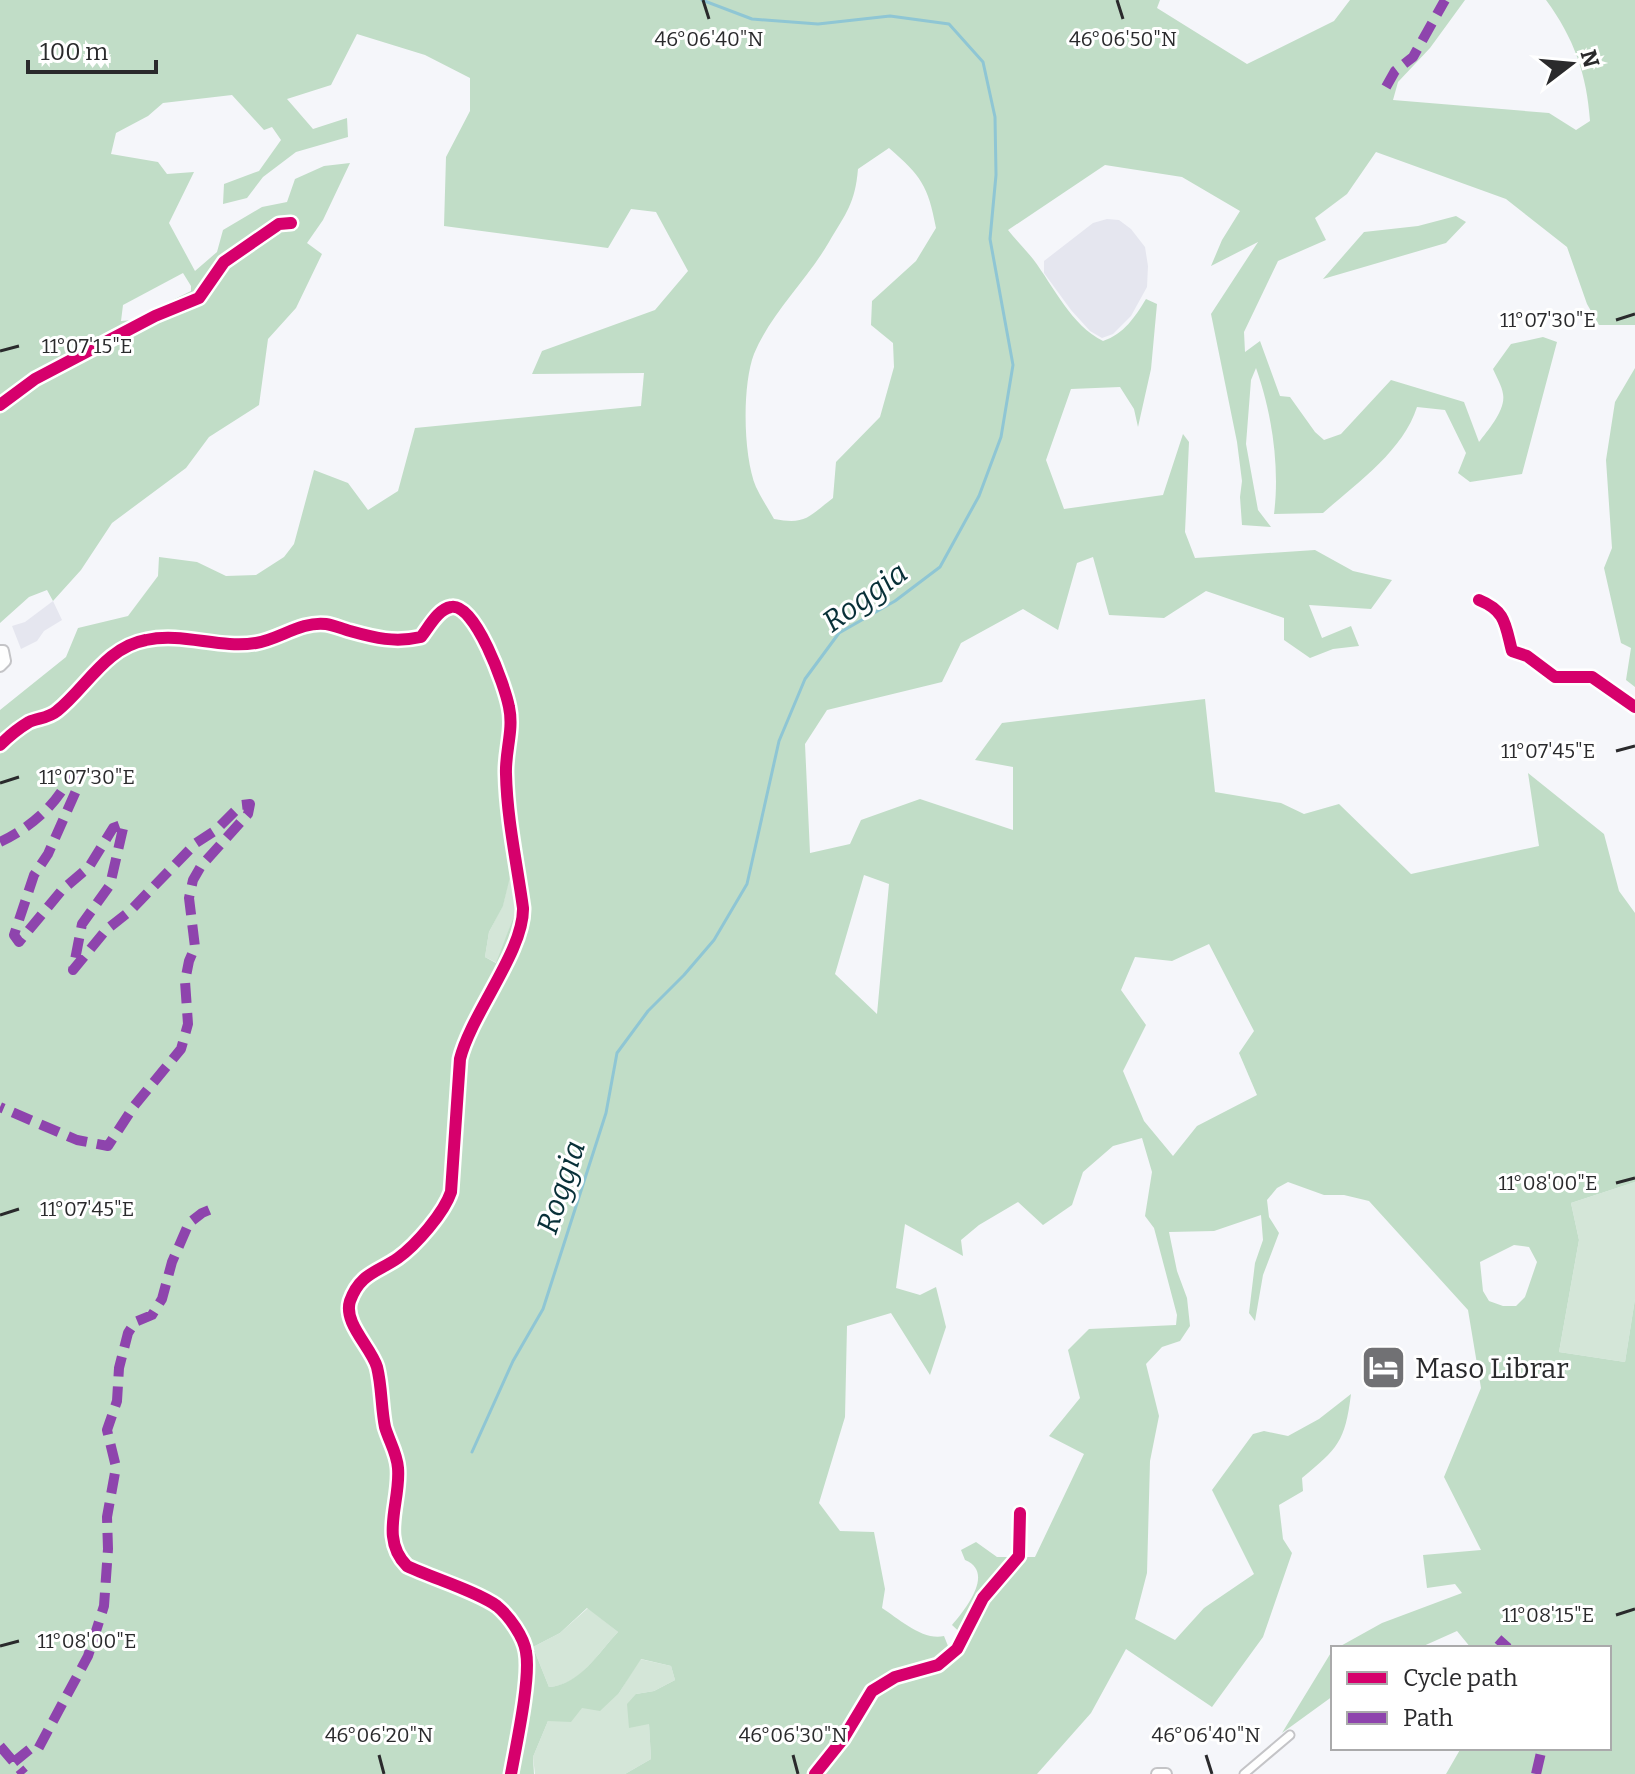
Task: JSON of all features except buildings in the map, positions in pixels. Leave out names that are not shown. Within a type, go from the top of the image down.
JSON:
[{"type":"street","points":[[0,405],[35,379],[155,316],[199,298],[224,262],[279,224],[291,223]]},
{"type":"street","points":[[1479,600],[1496,607],[1503,619],[1512,651],[1527,656],[1555,677],[1592,677],[1635,707]]},
{"type":"street","points":[[0,745],[30,722],[58,711],[84,682],[117,653],[146,640],[164,638],[230,646],[259,643],[306,625],[326,624],[374,638],[406,640],[421,637],[439,613],[452,606],[467,612],[490,652],[512,723],[505,775],[523,908],[521,926],[493,989],[464,1042],[460,1059],[451,1192],[447,1205],[399,1257],[366,1275],[350,1303],[350,1319],[374,1357],[380,1379],[385,1426],[398,1468],[392,1530],[398,1557],[407,1566],[497,1607],[512,1622],[524,1645],[527,1654],[526,1676],[511,1774]]},
{"type":"street","points":[[0,651],[3,651],[5,661],[0,666]]},
{"type":"street","points":[[815,1774],[843,1739],[872,1691],[895,1677],[938,1665],[957,1649],[983,1598],[1019,1556],[1020,1513]]},
{"type":"street","points":[[1244,1774],[1290,1735]]},
{"type":"street","points":[[1157,1774],[1166,1774]]},
{"type":"shaded area","points":[[1119,220],[1131,229],[1145,247],[1148,266],[1147,287],[1131,316],[1113,334],[1102,338],[1090,331],[1071,310],[1044,273],[1044,261],[1093,223]]},
{"type":"shaded area","points":[[53,601],[62,620],[44,631],[37,641],[21,649],[12,626],[25,622]]},
{"type":"green space","points":[[0,0],[1160,0],[1157,8],[1247,64],[1334,21],[1350,0],[1465,0],[1430,48],[1398,82],[1393,100],[1549,113],[1576,130],[1590,121],[1586,88],[1571,43],[1546,0],[1635,0],[1635,325],[1599,325],[1587,304],[1567,247],[1506,199],[1376,152],[1347,194],[1315,218],[1326,240],[1278,261],[1244,332],[1245,352],[1260,341],[1280,396],[1290,397],[1324,440],[1341,434],[1391,380],[1464,402],[1479,442],[1502,407],[1502,391],[1493,369],[1511,344],[1543,337],[1557,342],[1522,474],[1470,482],[1458,473],[1466,453],[1445,410],[1417,407],[1390,452],[1323,513],[1274,514],[1276,478],[1273,440],[1256,368],[1251,380],[1246,444],[1258,510],[1271,527],[1242,525],[1242,481],[1237,442],[1211,314],[1258,242],[1211,266],[1240,211],[1182,177],[1105,165],[1008,230],[1033,259],[1072,315],[1103,341],[1123,329],[1146,299],[1157,304],[1151,369],[1138,427],[1134,409],[1120,387],[1071,389],[1046,460],[1064,509],[1163,495],[1183,434],[1189,442],[1185,532],[1195,558],[1315,550],[1353,571],[1392,580],[1371,609],[1309,605],[1322,638],[1351,626],[1359,646],[1333,649],[1310,658],[1284,640],[1284,618],[1206,591],[1164,618],[1109,615],[1093,557],[1077,563],[1058,630],[1023,609],[961,643],[942,682],[827,710],[805,744],[810,853],[850,844],[861,820],[920,799],[1013,830],[1013,767],[975,760],[1002,723],[1205,699],[1215,792],[1281,803],[1304,814],[1339,804],[1411,874],[1539,846],[1528,773],[1604,834],[1619,891],[1635,913],[1635,1182],[1571,1203],[1579,1240],[1559,1352],[1625,1362],[1635,1299],[1635,1774],[1446,1774],[1460,1750],[1611,1750],[1611,1646],[1469,1646],[1457,1631],[1423,1646],[1341,1646],[1382,1623],[1462,1593],[1455,1584],[1427,1588],[1423,1555],[1481,1550],[1444,1477],[1481,1388],[1468,1310],[1369,1201],[1344,1195],[1324,1195],[1288,1182],[1277,1188],[1267,1200],[1269,1217],[1279,1233],[1263,1275],[1255,1321],[1249,1313],[1255,1263],[1263,1240],[1261,1215],[1214,1231],[1169,1232],[1177,1271],[1187,1298],[1190,1326],[1180,1341],[1162,1347],[1146,1364],[1159,1416],[1150,1461],[1147,1573],[1135,1619],[1175,1640],[1204,1608],[1254,1574],[1212,1490],[1253,1434],[1264,1431],[1288,1436],[1319,1419],[1351,1394],[1346,1423],[1338,1443],[1302,1478],[1303,1491],[1279,1505],[1283,1539],[1292,1553],[1263,1637],[1212,1707],[1126,1649],[1091,1713],[1037,1774],[625,1774],[651,1759],[649,1724],[629,1728],[627,1704],[636,1694],[654,1691],[675,1680],[671,1666],[641,1659],[619,1693],[600,1711],[582,1708],[571,1722],[548,1721],[533,1757],[534,1774],[0,1774],[0,710],[66,657],[78,628],[128,616],[158,576],[159,557],[197,562],[226,576],[256,575],[284,557],[294,544],[314,470],[348,483],[368,510],[398,491],[415,428],[641,406],[644,373],[532,374],[542,351],[655,310],[688,271],[656,212],[631,209],[608,248],[444,226],[446,157],[470,111],[470,78],[425,55],[357,34],[331,85],[287,99],[313,129],[347,118],[348,137],[296,152],[263,177],[247,198],[223,204],[224,184],[259,171],[281,140],[272,127],[264,130],[232,95],[163,103],[148,116],[116,133],[111,154],[158,162],[167,174],[194,172],[169,223],[195,271],[217,252],[223,230],[262,207],[287,202],[295,179],[324,166],[350,163],[323,220],[307,243],[322,254],[296,308],[268,339],[259,405],[209,437],[186,468],[112,523],[81,570],[53,601],[47,590],[29,597],[0,623]],"holes":[[[889,148],[922,182],[936,228],[916,261],[872,301],[871,325],[893,343],[894,367],[880,417],[836,462],[833,498],[806,518],[793,521],[774,519],[756,487],[749,458],[746,402],[750,367],[761,339],[845,215],[852,200],[858,169]],[[183,273],[191,286],[191,291],[132,320],[121,321],[123,305]],[[864,875],[889,884],[877,1014],[835,974]],[[510,877],[515,913],[496,963],[485,957],[489,932],[503,906]],[[1209,944],[1254,1031],[1239,1053],[1257,1095],[1197,1126],[1173,1156],[1144,1121],[1123,1071],[1146,1025],[1121,990],[1135,957],[1172,961]],[[1142,1138],[1152,1172],[1145,1216],[1154,1228],[1177,1315],[1176,1325],[1089,1329],[1068,1350],[1080,1398],[1049,1436],[1084,1454],[1035,1557],[997,1557],[976,1542],[961,1550],[965,1560],[978,1573],[978,1582],[970,1601],[952,1625],[966,1638],[962,1650],[948,1646],[944,1636],[920,1632],[882,1608],[885,1589],[874,1532],[840,1531],[819,1503],[845,1417],[847,1326],[891,1313],[930,1375],[946,1327],[936,1287],[920,1295],[896,1288],[905,1224],[963,1256],[961,1240],[979,1225],[1018,1202],[1043,1225],[1072,1205],[1083,1172],[1113,1146]],[[1514,1245],[1529,1247],[1537,1262],[1525,1297],[1516,1306],[1489,1301],[1483,1291],[1480,1262]],[[587,1608],[618,1632],[579,1674],[560,1685],[549,1687],[533,1647],[560,1633]]]},
{"type":"green space","points":[[1456,216],[1466,222],[1446,243],[1323,279],[1364,232],[1418,226]]},
{"type":"green space","points":[[1635,368],[1635,687],[1626,680],[1631,648],[1621,643],[1604,568],[1612,548],[1606,460],[1615,402]]},
{"type":"green space","points":[[510,874],[515,913],[497,963],[485,957],[489,932],[503,905]]},
{"type":"green space","points":[[1635,1182],[1635,1299],[1625,1362],[1559,1352],[1579,1240],[1571,1203]]},
{"type":"green space","points":[[588,1608],[618,1632],[579,1675],[549,1687],[533,1647],[560,1633]]},
{"type":"green space","points":[[1331,1653],[1331,1697],[1282,1733]]},
{"type":"green space","points":[[640,1659],[671,1666],[675,1680],[654,1691],[636,1694],[649,1723],[651,1759],[625,1774],[535,1774],[533,1757],[548,1721],[619,1693]]},
{"type":"waterway","name":"Roggia","points":[[472,1452],[513,1361],[543,1309],[606,1113],[617,1053],[648,1011],[714,940],[747,884],[779,741],[805,679],[839,633],[895,601],[940,567],[979,496],[1001,437],[1013,365],[990,239],[996,175],[995,117],[983,62],[949,24],[890,16],[818,24],[752,19],[702,0]]},
{"type":"marked path","points":[[1386,87],[1395,71],[1413,57],[1445,0]]},
{"type":"marked path","points":[[0,842],[40,816],[57,798],[69,778],[78,778],[79,784],[48,854],[34,875],[14,935],[19,942],[62,890],[89,867],[113,828],[124,824],[110,885],[82,924],[73,970],[106,930],[130,911],[196,843],[216,830],[241,805],[250,804],[248,814],[201,866],[193,880],[189,898],[195,947],[185,981],[188,1024],[181,1049],[134,1106],[108,1146],[77,1140],[0,1107]]},
{"type":"marked path","points":[[14,1762],[30,1749],[38,1749],[88,1656],[104,1606],[107,1517],[116,1467],[107,1430],[117,1401],[119,1368],[128,1333],[135,1322],[152,1315],[162,1299],[172,1262],[189,1223],[214,1208]]},
{"type":"marked path","points":[[1498,1639],[1506,1646]]},
{"type":"marked path","points":[[0,1746],[24,1774]]},
{"type":"marked path","points":[[1536,1774],[1542,1750]]},
{"type":"cycle path","points":[[0,405],[35,379],[155,316],[199,298],[224,262],[279,224],[291,223]]},
{"type":"cycle path","points":[[1479,600],[1499,614],[1506,626],[1512,651],[1527,656],[1555,677],[1592,677],[1635,707]]},
{"type":"cycle path","points":[[0,745],[29,722],[57,711],[119,651],[146,640],[174,638],[228,644],[256,643],[317,624],[377,638],[412,639],[421,637],[438,615],[451,607],[460,609],[470,618],[488,647],[502,682],[510,716],[507,791],[523,908],[521,925],[460,1059],[451,1192],[436,1219],[413,1245],[359,1284],[349,1309],[350,1318],[377,1367],[385,1427],[395,1452],[398,1481],[393,1532],[399,1555],[407,1566],[497,1606],[515,1627],[525,1646],[525,1695],[511,1774]]},
{"type":"cycle path","points":[[815,1774],[843,1739],[872,1691],[895,1677],[938,1665],[957,1649],[983,1598],[1019,1556],[1020,1513]]},
{"type":"place","name":"Maso Librar","points":[[1384,1368]]}]
